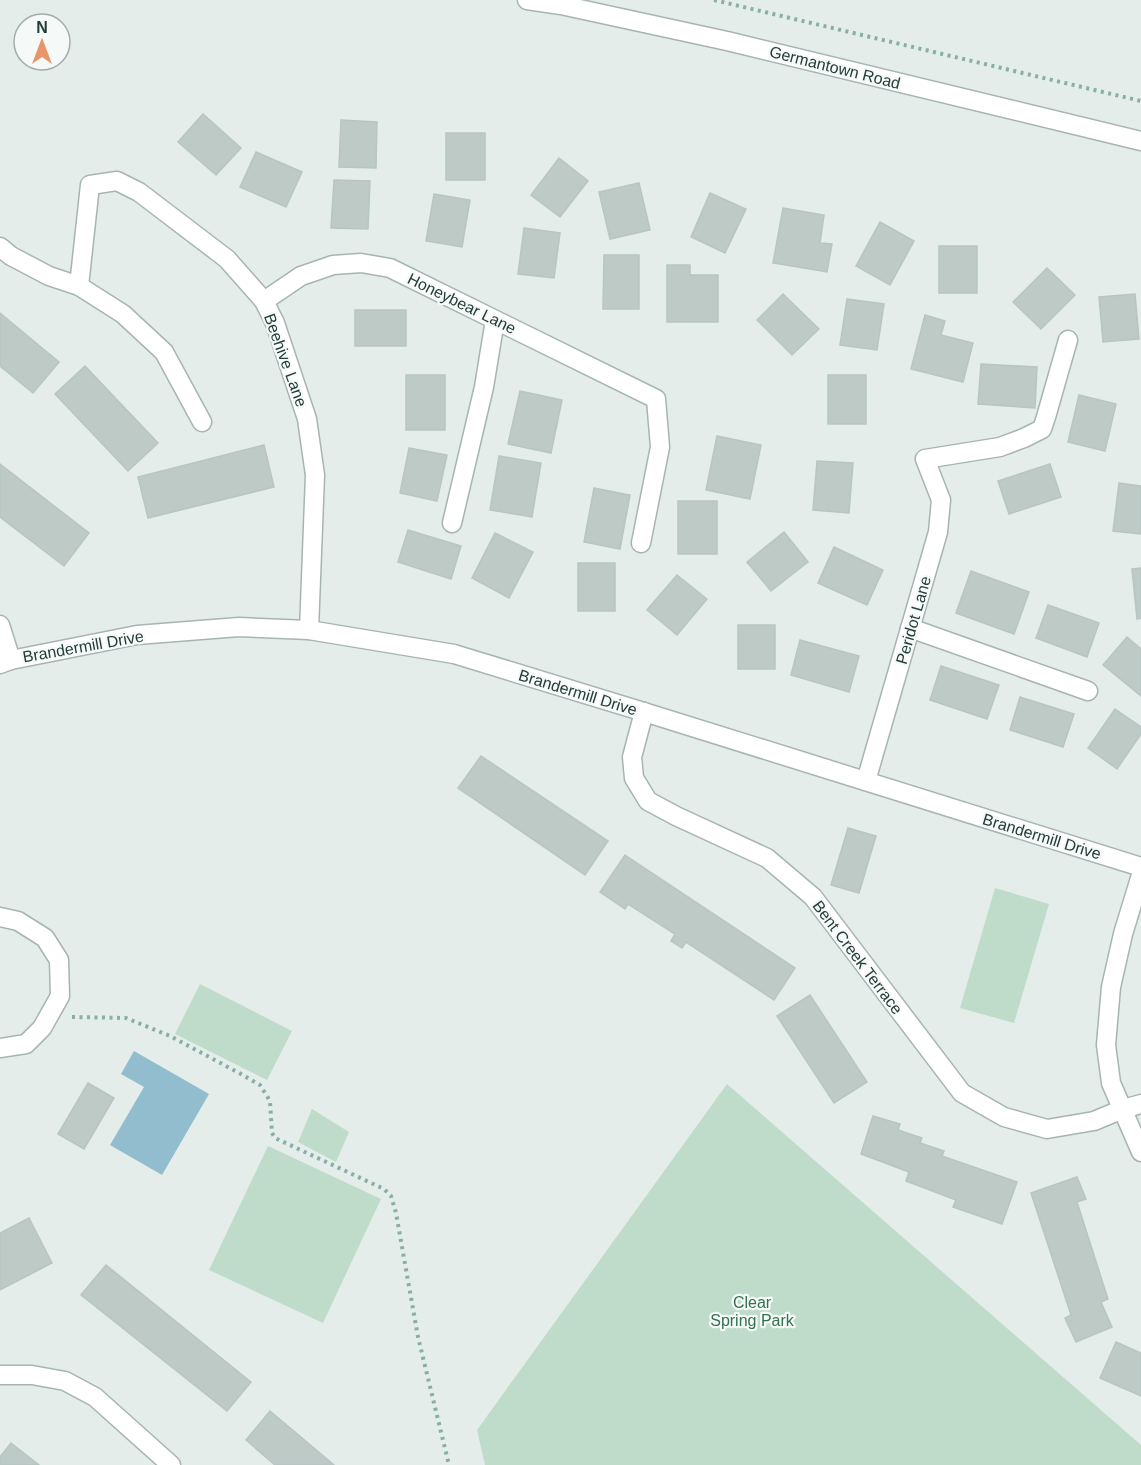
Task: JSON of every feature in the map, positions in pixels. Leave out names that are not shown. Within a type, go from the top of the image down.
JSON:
[{"type":"street","name":"Germantown Road","points":[[527,0],[561,5],[727,41],[1141,141]]},
{"type":"street","name":"Beehive Lane","points":[[79,286],[90,185],[117,181],[139,192],[227,259],[264,301],[275,323],[308,419],[315,475],[309,630]]},
{"type":"street","points":[[0,247],[11,256],[50,276],[79,286],[123,314],[164,352],[202,422]]},
{"type":"street","name":"Honeybear Lane","points":[[264,301],[301,276],[333,265],[361,263],[390,267],[656,399],[660,447],[641,543]]},
{"type":"street","points":[[453,523],[484,387],[495,320]]},
{"type":"street","name":"Peridot Lane","points":[[866,781],[938,532],[941,500],[925,459],[1000,447],[1042,429],[1068,340]]},
{"type":"street","points":[[0,625],[6,662]]},
{"type":"street","name":"Brandermill Drive","points":[[6,662],[136,635],[239,627],[309,630],[454,654],[1141,867]]},
{"type":"street","points":[[910,628],[1088,691]]},
{"type":"street","name":"Bent Creek Terrace","points":[[644,712],[632,757],[634,778],[648,801],[767,858],[813,897],[962,1093],[1004,1117],[1047,1129],[1094,1121],[1132,1106]]},
{"type":"street","points":[[1141,875],[1123,934],[1111,987],[1106,1046],[1111,1083],[1132,1106],[1141,1152]]},
{"type":"street","points":[[0,917],[18,921],[45,938],[59,960],[60,996],[42,1028],[26,1044],[0,1048]]},
{"type":"street","points":[[0,1375],[32,1375],[65,1381],[75,1386],[95,1397],[171,1465]]},
{"type":"path","points":[[714,0],[1141,101]]},
{"type":"path","points":[[50,1013],[64,1016],[126,1018],[170,1036],[239,1073],[260,1085],[270,1101],[272,1133],[275,1138],[384,1189],[391,1196],[418,1337],[449,1465]]},
{"type":"green space","points":[[995,888],[1049,904],[1014,1023],[960,1008]]},
{"type":"green space","points":[[200,984],[292,1031],[267,1080],[175,1034]]},
{"type":"green space","name":"Clear Spring Park","points":[[727,1084],[1141,1445],[1141,1465],[485,1465],[477,1430]]},
{"type":"green space","points":[[312,1109],[349,1132],[336,1162],[298,1142]]},
{"type":"green space","points":[[268,1146],[381,1199],[323,1323],[209,1270]]},
{"type":"water","points":[[134,1051],[209,1094],[162,1175],[110,1145],[144,1087],[121,1074]]},
{"type":"building","points":[[203,114],[241,148],[216,175],[178,142]]},
{"type":"building","points":[[341,120],[377,122],[376,168],[339,167]]},
{"type":"building","points":[[446,133],[485,133],[485,180],[446,180]]},
{"type":"building","points":[[256,152],[302,172],[286,207],[240,187]]},
{"type":"building","points":[[559,158],[588,181],[560,217],[531,195]]},
{"type":"building","points":[[334,180],[370,181],[368,229],[331,228]]},
{"type":"building","points":[[639,183],[650,230],[610,239],[599,192]]},
{"type":"building","points":[[710,193],[746,209],[725,253],[691,237]]},
{"type":"building","points":[[434,194],[470,200],[462,247],[426,241]]},
{"type":"building","points":[[783,208],[824,215],[820,243],[832,244],[827,272],[773,263]]},
{"type":"building","points":[[880,222],[914,241],[890,285],[856,266]]},
{"type":"building","points":[[524,228],[560,233],[554,278],[518,274]]},
{"type":"building","points":[[939,246],[977,246],[977,293],[939,293]]},
{"type":"building","points":[[604,255],[639,255],[639,309],[603,309]]},
{"type":"building","points":[[667,265],[690,265],[690,275],[718,275],[718,322],[667,322]]},
{"type":"building","points":[[1047,268],[1075,295],[1041,329],[1013,302]]},
{"type":"building","points":[[783,294],[819,329],[792,355],[757,320]]},
{"type":"building","points":[[1135,294],[1139,339],[1103,342],[1099,297]]},
{"type":"building","points":[[847,299],[884,304],[877,350],[840,345]]},
{"type":"building","points":[[355,310],[406,310],[406,346],[355,346]]},
{"type":"building","points":[[0,313],[59,362],[33,393],[0,366]]},
{"type":"building","points":[[925,315],[945,321],[941,335],[973,343],[963,382],[911,369]]},
{"type":"building","points":[[981,364],[1037,367],[1035,408],[978,404]]},
{"type":"building","points":[[85,366],[158,443],[128,471],[55,394]]},
{"type":"building","points":[[406,375],[445,375],[445,430],[406,430]]},
{"type":"building","points":[[828,375],[866,375],[866,424],[828,424]]},
{"type":"building","points":[[520,391],[562,400],[551,453],[508,444]]},
{"type":"building","points":[[1079,395],[1116,404],[1105,451],[1068,442]]},
{"type":"building","points":[[717,436],[761,445],[750,499],[706,490]]},
{"type":"building","points":[[264,445],[274,487],[148,518],[138,477]]},
{"type":"building","points":[[409,448],[447,455],[437,501],[400,493]]},
{"type":"building","points":[[499,456],[541,463],[532,517],[490,510]]},
{"type":"building","points":[[817,461],[853,463],[849,513],[813,510]]},
{"type":"building","points":[[0,464],[89,533],[64,566],[0,517]]},
{"type":"building","points":[[1050,464],[1061,497],[1009,514],[998,481]]},
{"type":"building","points":[[1119,483],[1141,486],[1141,534],[1113,531]]},
{"type":"building","points":[[594,488],[630,495],[620,549],[584,542]]},
{"type":"building","points":[[678,501],[717,501],[717,554],[678,554]]},
{"type":"building","points":[[408,530],[461,546],[451,579],[398,562]]},
{"type":"building","points":[[784,532],[808,562],[771,591],[747,562]]},
{"type":"building","points":[[495,533],[533,552],[509,598],[472,578]]},
{"type":"building","points":[[834,547],[883,570],[867,605],[818,583]]},
{"type":"building","points":[[578,563],[615,563],[615,611],[578,611]]},
{"type":"building","points":[[1141,568],[1141,618],[1137,619],[1132,569]]},
{"type":"building","points":[[971,571],[1029,592],[1014,634],[956,613]]},
{"type":"building","points":[[677,575],[707,599],[677,635],[647,610]]},
{"type":"building","points":[[1048,605],[1099,623],[1087,657],[1036,638]]},
{"type":"building","points":[[738,625],[775,625],[775,669],[738,669]]},
{"type":"building","points":[[1127,637],[1141,649],[1141,696],[1103,665]]},
{"type":"building","points":[[800,640],[859,656],[849,692],[791,675]]},
{"type":"building","points":[[941,666],[999,685],[987,719],[930,700]]},
{"type":"building","points":[[1020,697],[1074,714],[1063,747],[1010,730]]},
{"type":"building","points":[[1115,709],[1141,727],[1141,734],[1117,769],[1088,748]]},
{"type":"building","points":[[481,756],[608,841],[585,875],[458,788]]},
{"type":"building","points":[[848,828],[876,836],[859,893],[831,885]]},
{"type":"building","points":[[625,855],[795,968],[774,1000],[686,942],[682,948],[671,941],[675,934],[628,904],[625,909],[600,892]]},
{"type":"building","points":[[810,995],[867,1082],[834,1103],[777,1016]]},
{"type":"building","points":[[88,1083],[114,1098],[84,1149],[58,1134]]},
{"type":"building","points":[[873,1116],[900,1124],[898,1130],[922,1138],[920,1143],[944,1151],[942,1156],[1017,1182],[1002,1224],[953,1207],[956,1200],[906,1181],[909,1172],[861,1154]]},
{"type":"building","points":[[1077,1177],[1086,1199],[1077,1202],[1108,1299],[1101,1302],[1112,1327],[1076,1342],[1065,1318],[1071,1315],[1031,1193]]},
{"type":"building","points":[[29,1218],[52,1263],[0,1290],[0,1233]]},
{"type":"building","points":[[106,1265],[251,1382],[227,1411],[81,1295]]},
{"type":"building","points":[[1116,1342],[1141,1353],[1141,1396],[1100,1378]]},
{"type":"building","points":[[270,1411],[334,1465],[275,1465],[246,1440]]},
{"type":"building","points":[[11,1443],[39,1465],[0,1465],[0,1457]]}]
